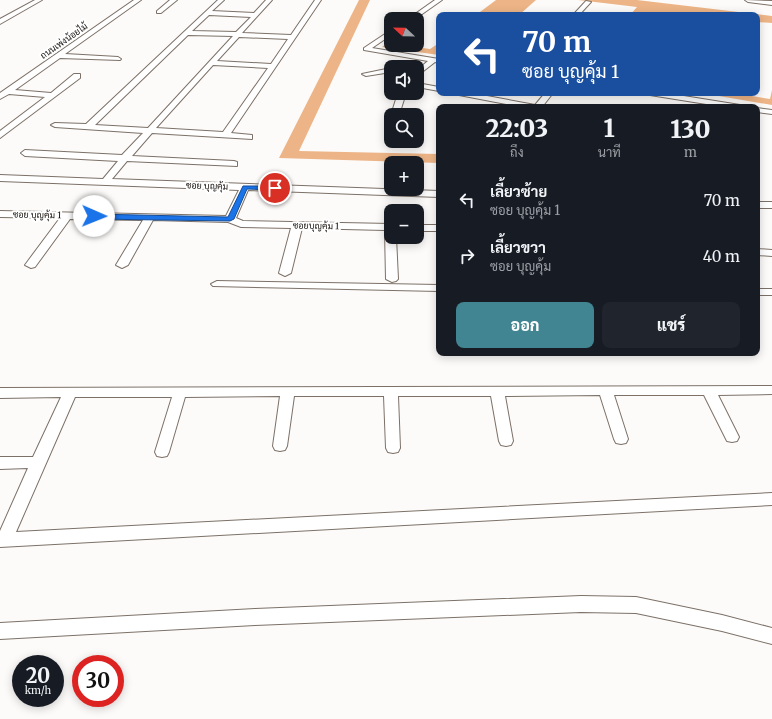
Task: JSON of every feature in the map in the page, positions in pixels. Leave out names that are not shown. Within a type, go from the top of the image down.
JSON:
[{"type":"street","points":[[0,17],[31,0]]},
{"type":"street","points":[[0,22],[39,0]]},
{"type":"street","name":"ถนนเพ่งน้อยไม้","points":[[0,97],[138,0]]},
{"type":"street","points":[[159,12],[174,0]]},
{"type":"street","points":[[88,127],[221,0]]},
{"type":"street","points":[[105,182],[124,159],[269,0]]},
{"type":"street","points":[[225,136],[318,0]]},
{"type":"street","points":[[421,12],[439,0]]},
{"type":"street","points":[[748,0],[772,3]]},
{"type":"street","points":[[579,12],[588,2]]},
{"type":"street","points":[[207,13],[256,15]]},
{"type":"street","points":[[186,32],[294,36]]},
{"type":"street","points":[[384,37],[366,49],[384,52]]},
{"type":"street","points":[[385,52],[436,60]]},
{"type":"street","points":[[58,56],[118,59]]},
{"type":"street","points":[[424,68],[436,61]]},
{"type":"street","points":[[211,64],[274,66]]},
{"type":"street","points":[[373,66],[384,68]]},
{"type":"street","points":[[366,74],[384,70]]},
{"type":"street","points":[[0,135],[77,76]]},
{"type":"street","points":[[424,86],[436,88]]},
{"type":"street","points":[[8,92],[53,95]]},
{"type":"street","points":[[476,96],[520,104]]},
{"type":"street","points":[[539,104],[546,96]]},
{"type":"street","points":[[697,96],[728,104]]},
{"type":"street","points":[[760,110],[772,112]]},
{"type":"street","points":[[0,125],[11,126]]},
{"type":"street","points":[[55,126],[249,137]]},
{"type":"street","points":[[25,153],[234,164]]},
{"type":"street","name":"ซอย บุญคุ้ม","points":[[0,178],[436,194]]},
{"type":"street","points":[[230,219],[245,187]]},
{"type":"street","points":[[760,205],[772,205]]},
{"type":"street","name":"ซอย บุญคุ้ม 1","points":[[0,214],[230,219]]},
{"type":"street","points":[[31,265],[67,216]]},
{"type":"street","points":[[122,265],[149,218]]},
{"type":"street","name":"ซอยบุญคุ้ม 1","points":[[230,219],[241,224],[384,228]]},
{"type":"street","points":[[285,273],[297,226]]},
{"type":"street","points":[[424,228],[436,228]]},
{"type":"street","points":[[391,244],[392,279]]},
{"type":"street","points":[[760,251],[772,253]]},
{"type":"street","points":[[217,284],[436,288]]},
{"type":"street","points":[[760,292],[772,292]]},
{"type":"street","points":[[709,390],[732,437]]},
{"type":"street","points":[[0,393],[772,390]]},
{"type":"street","points":[[606,391],[621,439]]},
{"type":"street","points":[[162,452],[180,392]]},
{"type":"street","points":[[280,446],[288,392]]},
{"type":"street","points":[[391,392],[393,448]]},
{"type":"street","points":[[497,392],[506,441]]},
{"type":"street","points":[[70,393],[2,540],[772,499]]},
{"type":"street","points":[[0,463],[38,462]]},
{"type":"street","points":[[0,631],[581,604],[636,605],[722,623],[772,636]]},
{"type":"shaded area","points":[[359,0],[370,0],[299,151],[436,154],[436,163],[424,163],[424,156],[384,156],[384,161],[279,158]]},
{"type":"shaded area","points":[[496,0],[536,0],[522,12],[480,12]]},
{"type":"shaded area","points":[[578,0],[637,0],[738,12],[633,12],[637,7]]},
{"type":"shaded area","points":[[760,15],[772,16],[772,23],[760,22]]},
{"type":"shaded area","points":[[436,45],[436,55],[418,52],[424,52],[424,48],[430,49]]},
{"type":"shaded area","points":[[772,90],[772,105],[719,96],[752,96],[770,99]]},
{"type":"route","points":[[94,216],[230,219],[245,187],[275,188]]}]
